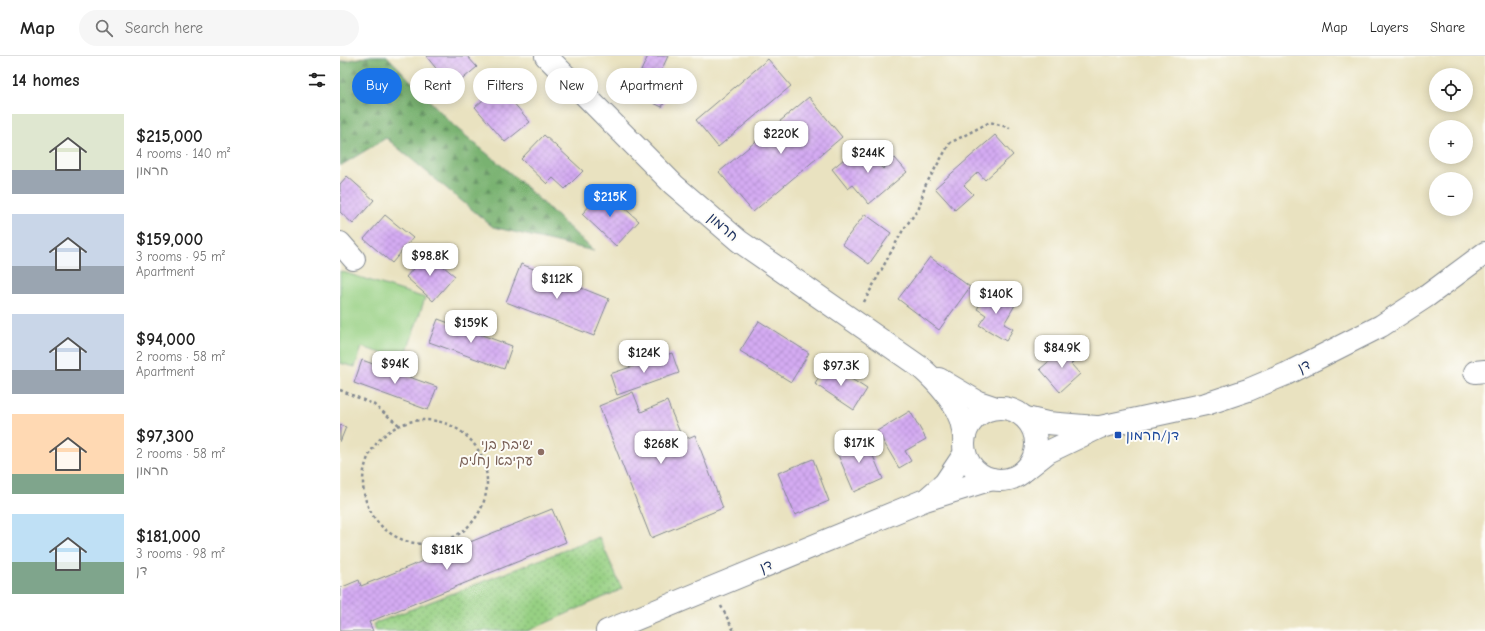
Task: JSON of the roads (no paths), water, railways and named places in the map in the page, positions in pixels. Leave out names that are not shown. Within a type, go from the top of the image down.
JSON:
[{"type":"street","name":"חרמון","points":[[548,57],[674,185],[739,241],[924,370],[978,402],[996,408]]},
{"type":"street","name":"דן","points":[[1025,470],[1048,452],[1100,428],[1206,404],[1248,390],[1286,374],[1381,326],[1427,296],[1485,253]]},
{"type":"street","name":"חרמון","points":[[924,370],[934,379],[948,396],[960,418],[965,444]]},
{"type":"street","points":[[996,408],[1007,408],[1026,418],[1032,427],[1036,449],[1032,460],[1025,470],[1004,480],[992,479],[982,475],[973,468],[966,458],[965,444],[969,425],[976,417],[985,411],[996,408]]},
{"type":"street","name":"דן","points":[[1026,418],[1053,424],[1100,428]]},
{"type":"street","name":"דן","points":[[925,500],[945,483],[965,444]]},
{"type":"street","name":"דן","points":[[607,631],[925,500],[992,479]]},
{"type":"place","name":"דן/חרמון","points":[[1118,435]]},
{"type":"place","name":"ישיבת בני עקיבא נחלים","points":[[541,452]]}]
